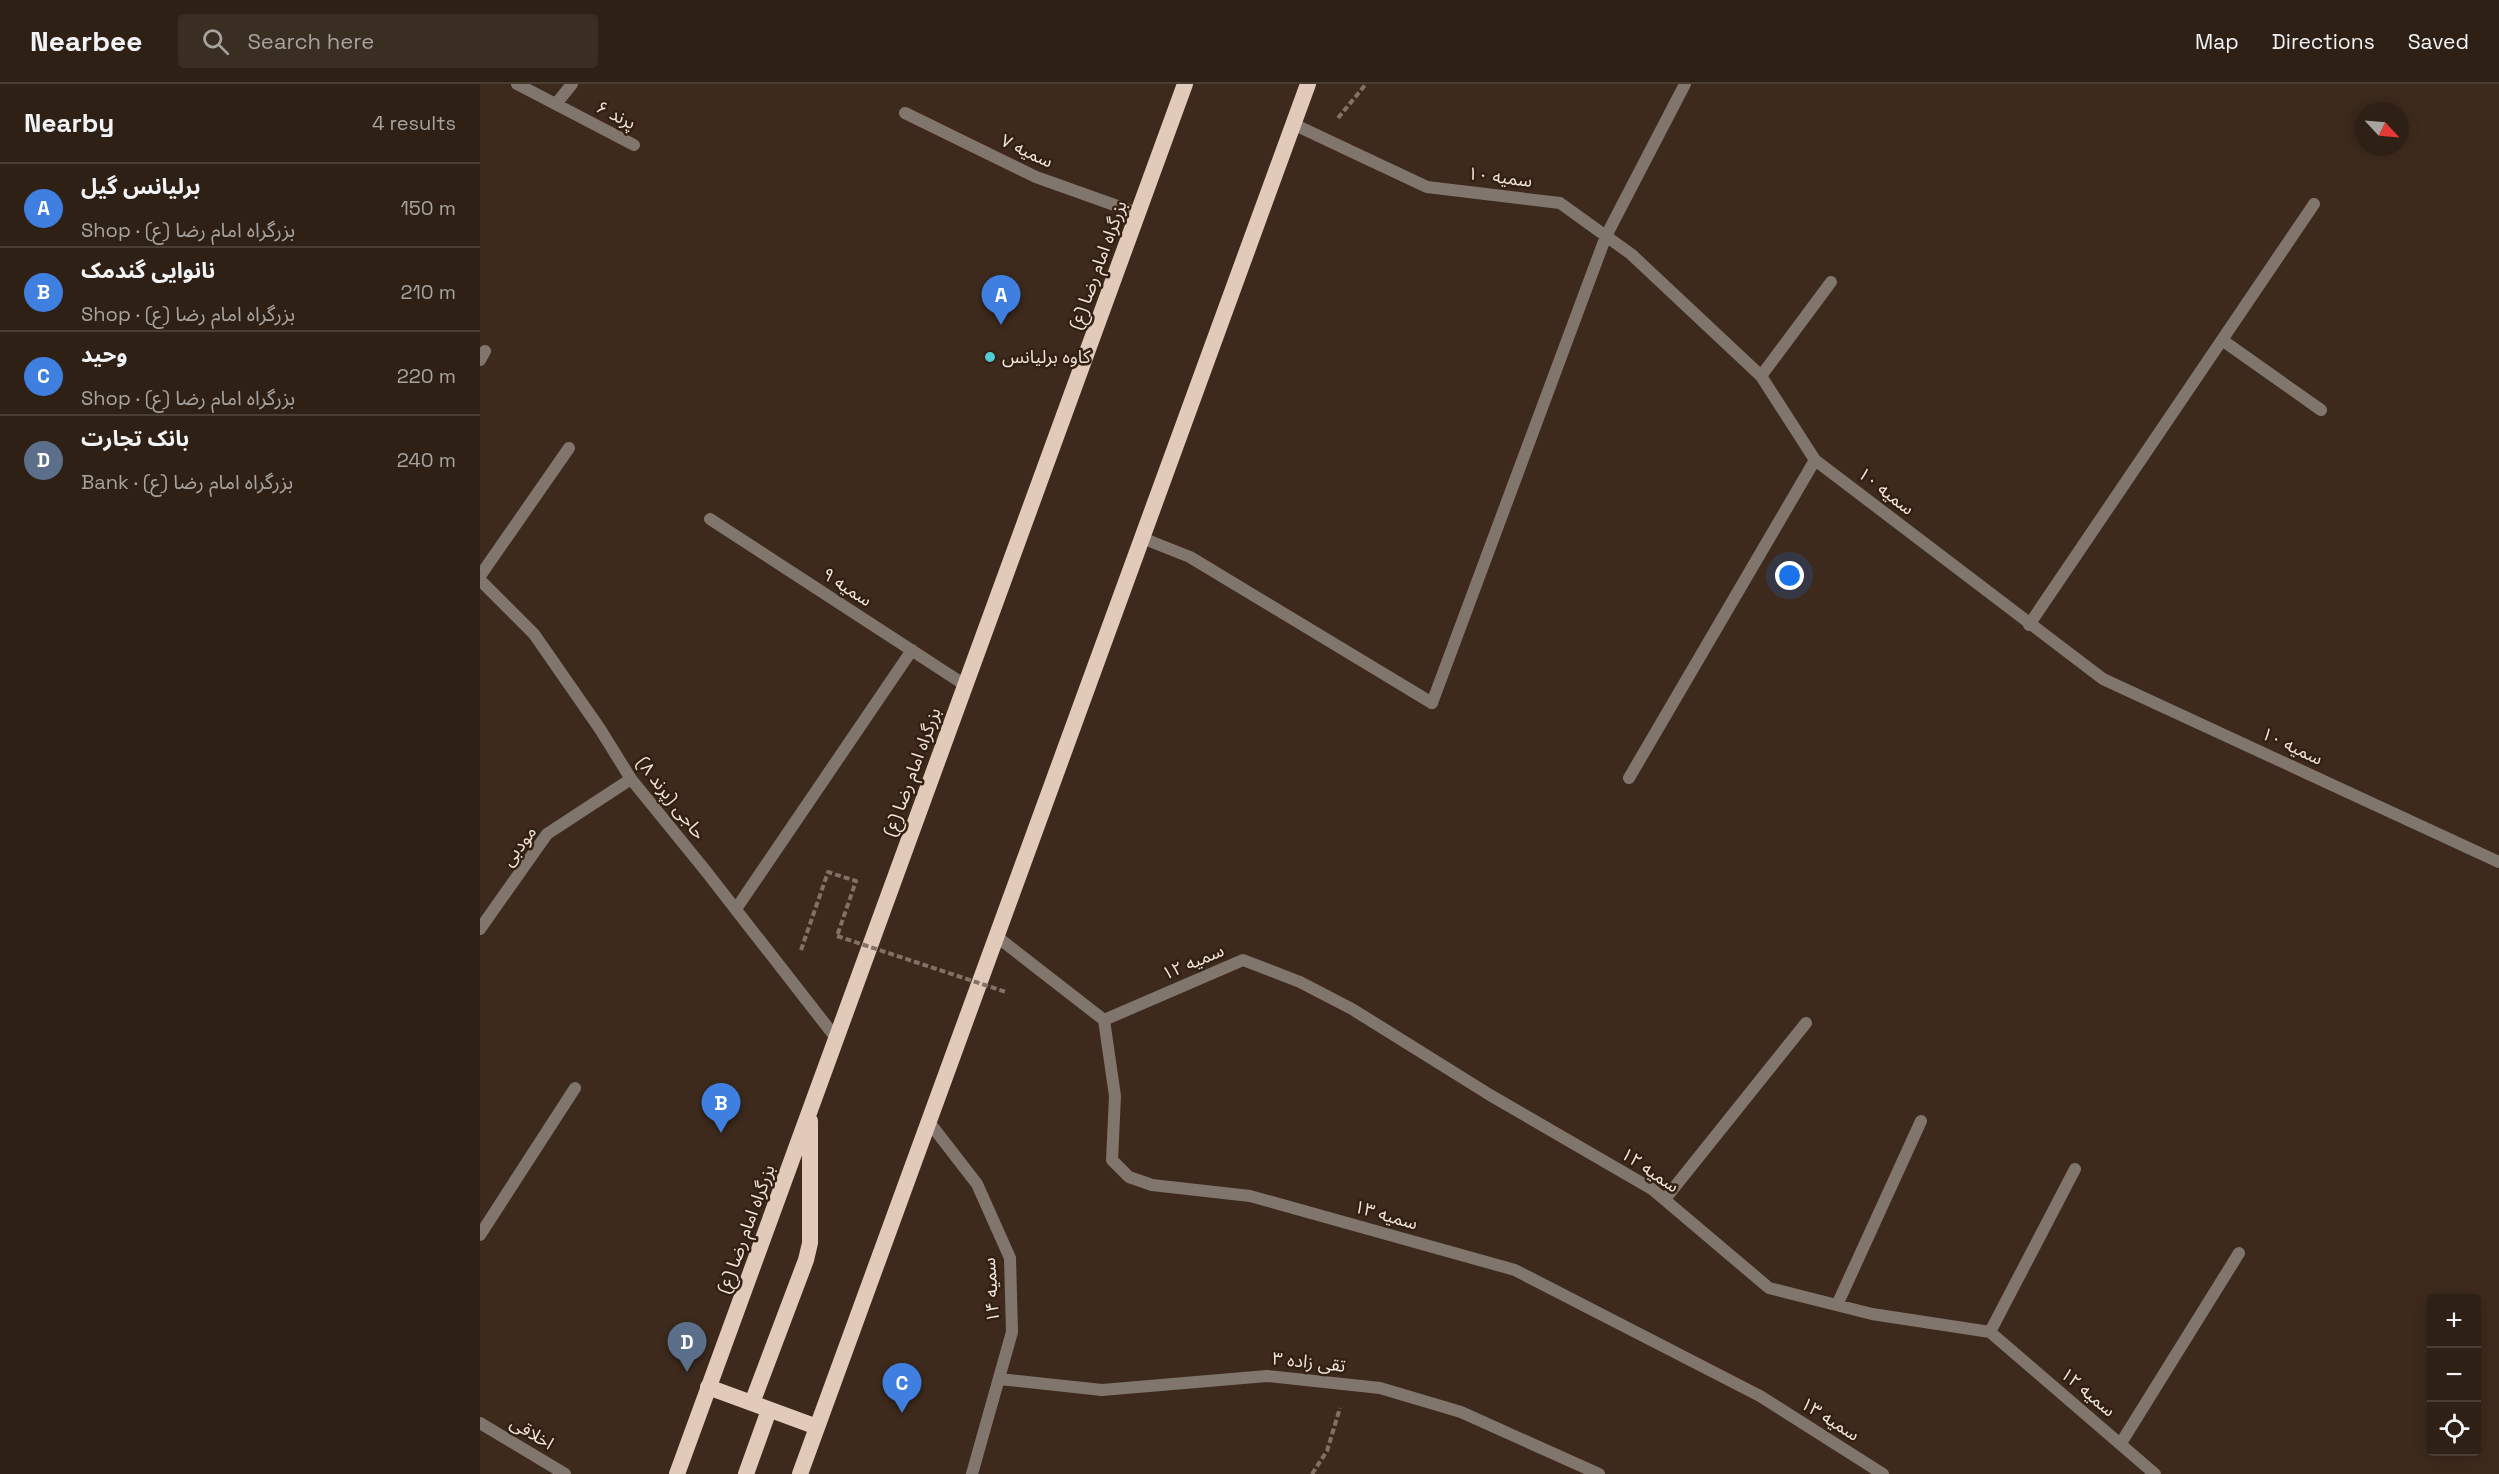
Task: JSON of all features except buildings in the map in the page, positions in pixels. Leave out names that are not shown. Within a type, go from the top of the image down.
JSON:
[{"type":"highway","name":"بزرگراه امام رضا (ع)","points":[[677,1474],[1185,84]]},
{"type":"highway","points":[[800,1474],[1308,84]]},
{"type":"highway","points":[[752,1403],[806,1260],[810,1243],[810,1111]]},
{"type":"highway","points":[[708,1388],[817,1426]]},
{"type":"highway","points":[[746,1474],[770,1410]]},
{"type":"street","name":"پرند ۶","points":[[517,84],[634,145]]},
{"type":"street","points":[[556,104],[572,84]]},
{"type":"street","points":[[1142,538],[1190,557],[1432,703],[1606,236],[1685,84]]},
{"type":"street","name":"سمیه ۷","points":[[905,113],[1036,177],[1137,213]]},
{"type":"street","name":"سمیه ۱۰","points":[[1293,124],[1427,187],[1560,203],[1631,254],[1761,376],[1815,460],[2029,625],[2103,679],[2499,862]]},
{"type":"street","points":[[2029,625],[2314,204]]},
{"type":"street","points":[[1761,376],[1832,282]]},
{"type":"street","points":[[2222,340],[2321,410]]},
{"type":"street","points":[[480,578],[569,448]]},
{"type":"street","points":[[1629,778],[1815,460]]},
{"type":"street","name":"سمیه ۹","points":[[710,519],[965,685]]},
{"type":"street","name":"حاجی (پرند ۸)","points":[[480,578],[534,634],[600,729],[631,779],[836,1038]]},
{"type":"street","points":[[736,909],[912,650]]},
{"type":"street","name":"مودبی","points":[[480,929],[548,834],[631,779]]},
{"type":"street","points":[[996,936],[1104,1020]]},
{"type":"street","name":"سمیه ۱۲","points":[[1104,1020],[1242,960],[1300,982],[1352,1009],[1490,1095],[1652,1189],[1769,1288],[1872,1314],[1990,1332],[2155,1474]]},
{"type":"street","name":"سمیه ۱۳","points":[[1104,1020],[1115,1096],[1112,1160],[1129,1177],[1152,1185],[1250,1196],[1515,1270],[1760,1396],[1883,1474]]},
{"type":"street","points":[[1665,1199],[1806,1023]]},
{"type":"street","points":[[480,1235],[575,1088]]},
{"type":"street","points":[[1837,1305],[1921,1121]]},
{"type":"street","name":"سمیه ۱۴","points":[[929,1122],[977,1184],[1010,1258],[1012,1332],[972,1474]]},
{"type":"street","points":[[1990,1332],[2075,1169]]},
{"type":"street","points":[[2121,1443],[2239,1253]]},
{"type":"street","name":"تقی زاده ۳","points":[[999,1379],[1102,1389],[1267,1376],[1380,1388],[1461,1412],[1599,1474]]},
{"type":"street","name":"اخلاقی","points":[[480,1423],[565,1474]]},
{"type":"path","points":[[1322,137],[1366,84]]},
{"type":"path","points":[[790,979],[828,872],[856,881],[837,936],[1006,992]]},
{"type":"path","points":[[1312,1474],[1327,1451],[1348,1384]]},
{"type":"place","name":"برلیانس گیل","points":[[1001,325]]},
{"type":"place","name":"کاوه برلیانس","points":[[990,357]]},
{"type":"place","name":"نانوایی گندمک","points":[[721,1133]]},
{"type":"place","name":"بانک تجارت","points":[[687,1372]]},
{"type":"place","name":"وحید","points":[[902,1413]]}]
